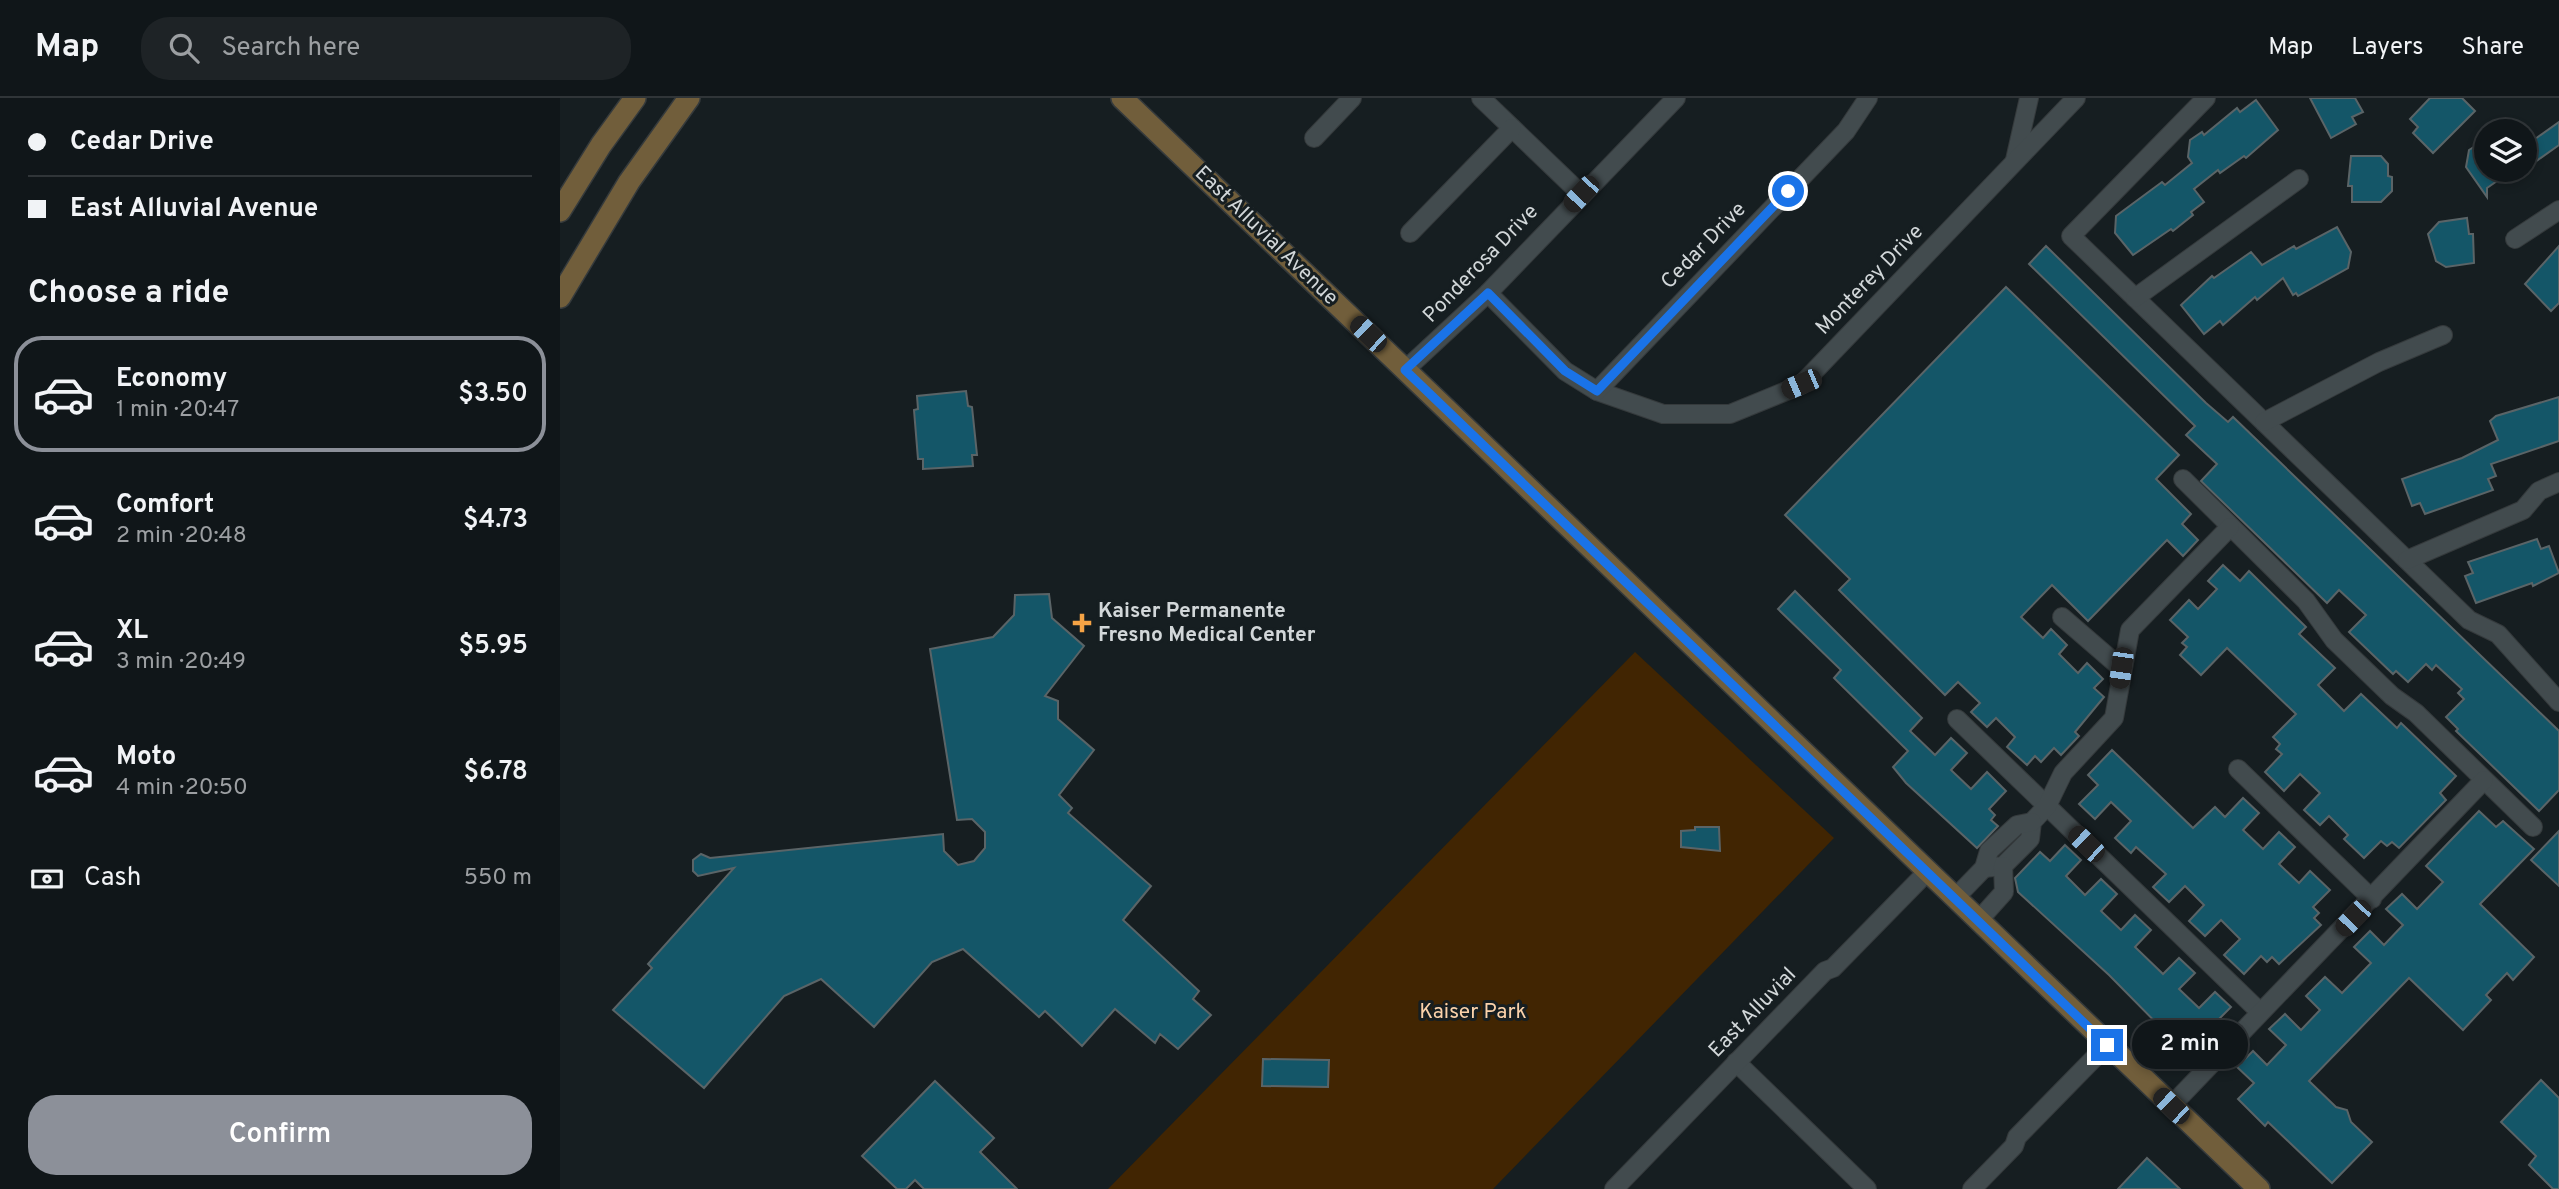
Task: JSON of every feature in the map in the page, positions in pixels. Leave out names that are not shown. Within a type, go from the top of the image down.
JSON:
[{"type":"main road","points":[[560,211],[601,145],[635,98]]},
{"type":"main road","points":[[560,297],[629,182],[690,98]]},
{"type":"main road","name":"East Alluvial Avenue","points":[[1122,98],[2259,1189]]},
{"type":"street","points":[[1314,138],[1352,98]]},
{"type":"street","points":[[1481,98],[1581,194]]},
{"type":"street","name":"Ponderosa Drive","points":[[1405,370],[1488,293],[1676,98]]},
{"type":"street","name":"Cedar Drive","points":[[1597,391],[1846,131],[1868,98]]},
{"type":"street","points":[[2015,160],[2029,98]]},
{"type":"street","name":"Monterey Drive","points":[[1488,293],[1565,371],[1597,391],[1663,414],[1730,414],[1801,384],[2076,98]]},
{"type":"street","points":[[2206,98],[2071,236],[2469,620],[2498,634],[2556,695]]},
{"type":"street","points":[[1410,233],[1512,128]]},
{"type":"street","points":[[2135,298],[2298,179]]},
{"type":"street","points":[[2515,239],[2559,209]]},
{"type":"street","points":[[2264,422],[2379,362],[2443,335]]},
{"type":"street","points":[[2183,479],[2306,601],[2334,640],[2392,696],[2416,713],[2533,827]]},
{"type":"street","points":[[2407,560],[2524,510],[2539,491],[2559,482]]},
{"type":"street","points":[[1955,898],[1984,869],[1989,851],[1996,844],[2017,825],[2032,822],[2047,806],[2063,773],[2114,718],[2130,630],[2230,527]]},
{"type":"street","points":[[2062,617],[2121,668]]},
{"type":"street","points":[[1957,719],[2260,1012]]},
{"type":"street","points":[[2238,769],[2372,899]]},
{"type":"street","points":[[2171,1106],[2484,780]]},
{"type":"street","points":[[1984,869],[2003,866],[2030,839],[2032,822]]},
{"type":"street","points":[[1978,921],[2004,892],[2003,866]]},
{"type":"street","name":"East Alluvial","points":[[1614,1189],[1736,1062],[1927,872]]},
{"type":"street","points":[[1972,1189],[2014,1146],[2017,1137],[2107,1045]]},
{"type":"street","points":[[1736,1062],[1867,1189]]},
{"type":"green space","name":"Kaiser Park","points":[[1635,652],[1834,838],[1493,1189],[1108,1189]]},
{"type":"building","points":[[2310,98],[2355,98],[2363,112],[2352,117],[2356,124],[2331,138]]},
{"type":"building","points":[[2430,98],[2462,98],[2475,111],[2433,153],[2413,133],[2418,127],[2410,119]]},
{"type":"building","points":[[2256,100],[2278,130],[2246,158],[2244,156],[2220,173],[2218,170],[2194,189],[2204,202],[2191,212],[2193,215],[2173,231],[2171,229],[2133,255],[2115,233],[2116,216],[2162,182],[2165,185],[2192,163],[2188,157],[2190,140],[2202,132],[2204,135],[2237,108],[2240,112]]},
{"type":"building","points":[[2559,122],[2559,145],[2537,161],[2537,138]]},
{"type":"building","points":[[2474,147],[2474,178],[2466,167],[2469,150]]},
{"type":"building","points":[[2351,156],[2381,156],[2388,164],[2392,191],[2381,202],[2352,202],[2352,186],[2348,186]]},
{"type":"building","points":[[2476,182],[2496,182],[2487,188],[2487,197]]},
{"type":"building","points":[[2467,218],[2469,234],[2473,234],[2474,263],[2446,267],[2436,261],[2428,234],[2439,222]]},
{"type":"building","points":[[2337,227],[2351,252],[2348,268],[2298,296],[2296,293],[2293,295],[2283,278],[2257,300],[2255,297],[2223,325],[2220,321],[2204,334],[2181,305],[2212,276],[2214,278],[2251,252],[2262,265],[2294,246],[2296,249]]},
{"type":"building","points":[[2046,246],[2206,403],[2228,422],[2233,417],[2559,731],[2559,790],[2539,811],[2456,731],[2458,729],[2446,717],[2464,699],[2458,693],[2462,689],[2436,665],[2432,670],[2426,664],[2408,682],[2396,671],[2393,674],[2349,632],[2366,615],[2339,590],[2327,603],[2201,481],[2217,464],[2186,435],[2195,426],[2029,264]]},
{"type":"building","points":[[2559,246],[2559,303],[2551,311],[2525,284]]},
{"type":"building","points":[[2006,287],[2179,455],[2156,479],[2191,514],[2182,524],[2198,540],[2183,556],[2167,540],[2088,621],[2052,585],[2021,617],[2043,638],[2051,629],[2067,645],[2059,654],[2078,673],[2087,663],[2103,679],[2094,688],[2104,697],[2075,732],[2079,736],[2061,755],[2054,748],[2041,762],[2035,756],[2027,765],[2007,747],[2015,737],[1996,718],[1987,727],[1971,712],[1980,703],[1958,682],[1945,695],[1839,590],[1850,579],[1785,515]]},
{"type":"building","points":[[966,391],[968,406],[972,407],[977,455],[972,455],[973,466],[923,469],[923,459],[918,459],[914,410],[918,409],[917,396]]},
{"type":"building","points":[[2559,397],[2559,441],[2491,464],[2496,476],[2488,479],[2493,490],[2425,514],[2420,503],[2412,506],[2402,479],[2462,458],[2498,440],[2490,421],[2496,416]]},
{"type":"building","points":[[2537,539],[2541,549],[2549,546],[2559,573],[2533,586],[2532,583],[2476,603],[2465,576],[2473,573],[2468,562]]},
{"type":"building","points":[[2223,565],[2240,581],[2249,571],[2306,627],[2299,634],[2335,668],[2318,685],[2344,711],[2361,694],[2397,728],[2401,723],[2456,776],[2440,793],[2446,800],[2399,848],[2392,842],[2387,846],[2381,841],[2364,858],[2344,839],[2348,835],[2329,816],[2320,825],[2304,810],[2320,793],[2300,774],[2284,791],[2265,772],[2282,754],[2276,749],[2280,744],[2273,737],[2296,714],[2227,648],[2201,675],[2180,655],[2187,647],[2182,643],[2188,637],[2170,620],[2189,600],[2198,609],[2217,589],[2208,581]]},
{"type":"building","points":[[1795,591],[1922,718],[1910,731],[1935,755],[1951,738],[1967,753],[1951,770],[1971,789],[1987,772],[2006,791],[1989,809],[1995,815],[1991,820],[1998,826],[1977,848],[1906,783],[1893,767],[1908,751],[1834,678],[1841,670],[1778,609]]},
{"type":"building","name":"Kaiser Permanente Fresno Medical Center","points":[[1049,594],[1052,618],[1084,646],[1045,696],[1058,701],[1058,719],[1094,750],[1059,795],[1072,808],[1068,813],[1151,886],[1123,920],[1199,991],[1193,999],[1211,1015],[1178,1049],[1160,1034],[1155,1043],[1115,1009],[1082,1046],[1045,1011],[1039,1017],[963,949],[932,962],[874,1027],[821,979],[784,996],[704,1088],[613,1010],[652,968],[648,964],[734,868],[698,876],[693,871],[693,860],[701,854],[710,858],[943,834],[944,851],[958,865],[974,861],[985,848],[985,832],[972,819],[957,820],[930,649],[993,637],[1014,615],[1015,595]]},
{"type":"building","points":[[2112,750],[2193,828],[2215,807],[2225,817],[2243,798],[2259,813],[2243,830],[2263,849],[2279,832],[2295,847],[2279,864],[2299,883],[2310,871],[2330,890],[2313,907],[2319,913],[2314,918],[2321,925],[2279,964],[2272,957],[2267,962],[2261,956],[2244,974],[2224,955],[2240,939],[2221,920],[2205,936],[2189,921],[2204,905],[2185,886],[2169,902],[2153,887],[2166,874],[2136,847],[2131,853],[2115,838],[2131,821],[2111,802],[2095,819],[2079,804],[2098,785],[2088,775]]},
{"type":"building","points":[[2479,811],[2496,827],[2503,821],[2534,849],[2480,904],[2534,957],[2513,980],[2507,973],[2486,995],[2491,1000],[2463,1030],[2409,978],[2309,1081],[2336,1107],[2347,1110],[2351,1122],[2372,1142],[2332,1183],[2268,1122],[2265,1126],[2238,1099],[2254,1083],[2237,1067],[2253,1051],[2267,1065],[2286,1045],[2269,1029],[2285,1014],[2301,1030],[2320,1010],[2306,996],[2325,977],[2342,993],[2371,963],[2354,947],[2370,931],[2384,945],[2403,925],[2386,909],[2402,894],[2417,909],[2443,882],[2426,866]]},
{"type":"building","points":[[1695,827],[1719,827],[1720,851],[1681,847],[1681,831],[1695,830]]},
{"type":"building","points":[[2559,831],[2559,886],[2531,860]]},
{"type":"building","points":[[2065,845],[2081,860],[2066,876],[2085,895],[2101,879],[2117,894],[2101,911],[2121,930],[2135,915],[2151,930],[2135,947],[2163,974],[2179,958],[2195,973],[2179,989],[2199,1008],[2215,992],[2231,1007],[2215,1023],[2225,1033],[2198,1061],[2189,1052],[2187,1054],[2109,975],[2018,892],[2015,878],[2040,852],[2050,861]]},
{"type":"building","points":[[1263,1059],[1329,1060],[1328,1087],[1262,1086]]},
{"type":"building","points":[[2541,1080],[2559,1098],[2559,1189],[2553,1189],[2529,1165],[2536,1156],[2501,1122]]},
{"type":"building","points":[[935,1081],[994,1138],[980,1152],[1017,1189],[924,1189],[915,1180],[906,1189],[897,1189],[862,1156]]},
{"type":"building","points":[[2147,1158],[2180,1189],[2118,1189]]},
{"type":"place","name":"Kaiser Permanente Fresno Medical Center","points":[[1082,623]]},
{"type":"route","points":[[1788,191],[1597,391],[1565,371],[1488,293],[1405,370],[2107,1045]]}]
